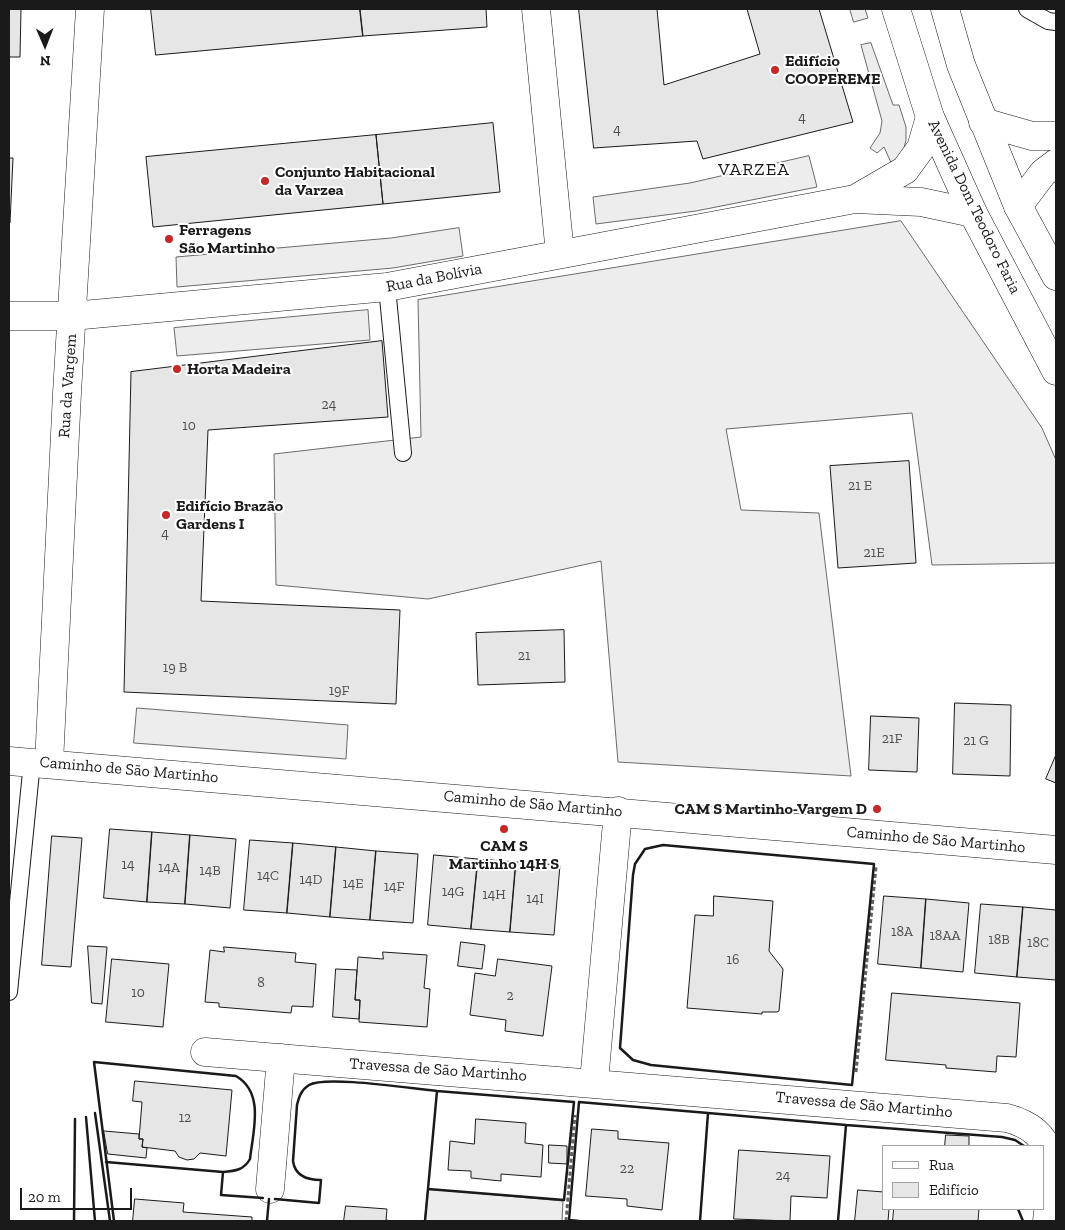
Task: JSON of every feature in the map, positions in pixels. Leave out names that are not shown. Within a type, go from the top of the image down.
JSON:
[{"type":"street","name":"Rua da Vargem","points":[[30,762],[72,316],[90,9]]},
{"type":"street","points":[[536,9],[560,254]]},
{"type":"street","name":"Avenida Dom Teodoro Faria","points":[[896,9],[905,44],[930,118],[973,213],[1056,371]]},
{"type":"street","points":[[944,9],[961,65],[1018,206],[1056,276]]},
{"type":"street","name":"Rua da Bolívia","points":[[854,199],[905,170],[921,148],[930,118]]},
{"type":"street","points":[[983,122],[1032,136],[1056,136]]},
{"type":"street","points":[[1018,206],[1043,173],[1056,163]]},
{"type":"street","name":"Rua da Bolívia","points":[[9,316],[72,316],[388,287],[854,199],[921,202],[973,213]]},
{"type":"street","name":"Caminho de São Martinho","points":[[30,762],[1056,850]]},
{"type":"street","points":[[594,1082],[618,811]]},
{"type":"street","name":"Travessa de São Martinho","points":[[205,1052],[594,1082],[988,1116],[1025,1123],[1038,1131],[1046,1145],[1050,1161],[1047,1221]]},
{"type":"street","points":[[270,1189],[281,1058]]},
{"type":"lane","points":[[1027,9],[1048,21],[1056,22]]},
{"type":"lane","points":[[388,287],[403,453]]},
{"type":"lane","points":[[9,992],[30,762]]},
{"type":"path","points":[[856,1078],[877,860]]},
{"type":"path","points":[[566,1221],[575,1109]]},
{"type":"shaded area","points":[[850,9],[865,9],[868,18],[854,22]]},
{"type":"shaded area","points":[[871,43],[893,105],[899,105],[906,127],[906,140],[903,152],[893,167],[884,147],[877,153],[870,148],[880,133],[882,121],[861,45]]},
{"type":"shaded area","points":[[809,156],[817,187],[696,211],[596,224],[593,197],[690,183]]},
{"type":"shaded area","points":[[901,221],[1042,428],[1056,460],[1056,563],[932,565],[912,413],[726,429],[741,510],[819,513],[851,776],[618,762],[601,561],[428,599],[276,585],[274,454],[421,437],[418,300]]},
{"type":"shaded area","points":[[459,228],[463,256],[393,268],[177,287],[176,257],[391,238]]},
{"type":"shaded area","points":[[368,310],[370,340],[177,356],[174,328]]},
{"type":"shaded area","points":[[137,708],[348,725],[346,759],[134,743]]},
{"type":"shaded area","points":[[428,1189],[563,1201],[562,1221],[425,1221]]},
{"type":"building","points":[[9,9],[21,9],[20,57],[9,57]]},
{"type":"building","points":[[151,9],[360,9],[363,36],[156,55]]},
{"type":"building","points":[[360,9],[486,9],[487,27],[363,36]]},
{"type":"building","name":"Edifício COOPEREME","points":[[579,9],[657,9],[664,85],[760,54],[747,9],[819,9],[853,122],[703,159],[697,141],[594,148]]},
{"type":"building","points":[[493,123],[500,192],[383,204],[376,135]]},
{"type":"building","name":"Conjunto Habitacional da Varzea","points":[[376,135],[383,204],[153,227],[146,157]]},
{"type":"building","points":[[9,158],[13,158],[10,223],[9,223]]},
{"type":"building","name":"Edifício Brazão Gardens I","points":[[382,341],[388,417],[208,430],[201,601],[400,610],[396,704],[124,692],[131,372]]},
{"type":"building","points":[[909,461],[916,563],[838,568],[830,466]]},
{"type":"building","points":[[564,630],[565,682],[478,685],[476,633]]},
{"type":"building","points":[[955,703],[1011,705],[1010,776],[953,774]]},
{"type":"building","points":[[871,716],[919,718],[917,772],[869,770]]},
{"type":"building","points":[[1056,755],[1056,783],[1046,779]]},
{"type":"building","points":[[110,829],[152,832],[147,902],[104,898]]},
{"type":"building","points":[[152,832],[190,835],[185,904],[147,902]]},
{"type":"building","points":[[190,835],[236,839],[230,908],[185,904]]},
{"type":"building","points":[[52,836],[82,838],[71,967],[42,965]]},
{"type":"building","points":[[250,840],[293,843],[287,913],[244,910]]},
{"type":"building","points":[[293,843],[336,847],[330,917],[287,913]]},
{"type":"building","points":[[336,847],[376,851],[370,920],[330,917]]},
{"type":"building","points":[[376,851],[418,854],[413,923],[370,920]]},
{"type":"building","points":[[434,855],[478,859],[471,929],[428,925]]},
{"type":"building","points":[[478,859],[516,862],[510,932],[471,929]]},
{"type":"building","points":[[516,862],[560,865],[554,935],[510,932]]},
{"type":"building","points":[[714,896],[773,901],[769,951],[783,969],[779,1011],[762,1012],[762,1014],[687,1008],[695,915],[713,916]]},
{"type":"building","points":[[884,896],[926,899],[921,968],[878,964]]},
{"type":"building","points":[[926,899],[969,903],[963,972],[921,968]]},
{"type":"building","points":[[981,904],[1023,907],[1017,977],[975,973]]},
{"type":"building","points":[[1023,907],[1056,910],[1056,980],[1017,977]]},
{"type":"building","points":[[461,942],[485,945],[482,969],[458,966]]},
{"type":"building","points":[[88,946],[107,947],[102,1004],[92,1003]]},
{"type":"building","points":[[224,947],[296,953],[295,962],[316,964],[313,1007],[292,1006],[291,1013],[219,1007],[219,1003],[205,1002],[210,950],[224,952]]},
{"type":"building","points":[[383,952],[427,955],[424,988],[430,989],[427,1027],[359,1022],[360,1000],[355,1000],[358,957],[383,959]]},
{"type":"building","points":[[112,959],[169,964],[163,1027],[106,1022]]},
{"type":"building","points":[[498,959],[552,966],[543,1036],[505,1031],[506,1020],[470,1015],[475,973],[495,976]]},
{"type":"building","points":[[336,969],[357,970],[355,1000],[360,1000],[359,1019],[333,1017]]},
{"type":"building","points":[[892,993],[1020,1003],[1016,1057],[997,1056],[996,1072],[946,1068],[946,1065],[886,1060]]},
{"type":"building","points":[[135,1081],[232,1090],[226,1156],[200,1153],[194,1159],[187,1160],[179,1157],[175,1151],[142,1147],[143,1139],[139,1139],[142,1102],[133,1101]]},
{"type":"building","points":[[476,1119],[526,1123],[525,1143],[543,1145],[541,1177],[501,1174],[501,1181],[471,1178],[471,1171],[448,1170],[450,1141],[474,1144]]},
{"type":"building","points":[[592,1129],[618,1131],[618,1139],[669,1143],[662,1210],[627,1206],[627,1199],[586,1196]]},
{"type":"building","points":[[104,1131],[139,1134],[139,1139],[143,1139],[142,1147],[147,1148],[146,1158],[108,1154]]},
{"type":"building","points":[[946,1135],[969,1136],[969,1145],[945,1145]]},
{"type":"building","points":[[549,1145],[567,1146],[567,1164],[549,1163]]},
{"type":"building","points":[[739,1150],[830,1156],[827,1198],[791,1196],[790,1221],[734,1219]]},
{"type":"building","points":[[858,1190],[882,1192],[882,1210],[889,1210],[888,1221],[855,1221]]},
{"type":"building","points":[[135,1199],[184,1203],[183,1212],[252,1217],[252,1221],[133,1221]]},
{"type":"building","points":[[346,1206],[387,1209],[386,1220],[393,1221],[344,1221]]},
{"type":"building","points":[[894,1210],[979,1210],[978,1221],[893,1221]]},
{"type":"wall","points":[[663,845],[874,864],[852,1085],[651,1065],[633,1060],[620,1048],[635,864],[645,849],[663,845]]},
{"type":"wall","points":[[106,1162],[223,1172],[239,1169],[245,1166],[250,1159],[255,1125],[254,1102],[251,1092],[245,1083],[236,1076],[94,1062],[114,1221]]},
{"type":"wall","points":[[275,1199],[319,1203],[321,1180],[311,1179],[299,1174],[293,1161],[297,1105],[302,1091],[306,1087],[318,1082],[333,1081],[437,1091]]},
{"type":"wall","points":[[437,1091],[574,1102],[564,1200],[428,1189],[437,1091]]},
{"type":"wall","points":[[579,1221],[569,1220],[579,1102],[708,1113]]},
{"type":"wall","points":[[95,1113],[110,1221]]},
{"type":"wall","points":[[700,1221],[708,1113],[846,1125]]},
{"type":"wall","points":[[86,1117],[95,1221]]},
{"type":"wall","points":[[74,1221],[75,1119]]},
{"type":"wall","points":[[838,1221],[846,1125],[1002,1137],[1015,1140],[1022,1145]]},
{"type":"wall","points":[[223,1172],[221,1195],[263,1198]]},
{"type":"wall","points":[[425,1221],[428,1189]]},
{"type":"wall","points":[[267,1221],[269,1199]]},
{"type":"wall","points":[[1018,1210],[1023,1221]]},
{"type":"place","name":"Edifício COOPEREME","points":[[775,70]]},
{"type":"place","name":"Conjunto Habitacional da Varzea","points":[[265,181]]},
{"type":"place","name":"Ferragens São Martinho","points":[[169,239]]},
{"type":"place","name":"Horta Madeira","points":[[177,369]]},
{"type":"place","name":"Edifício Brazão Gardens I","points":[[166,515]]},
{"type":"place","name":"CAM S Martinho-Vargem D","points":[[877,809]]},
{"type":"place","name":"CAM S Martinho 14H S","points":[[504,829]]},
{"type":"district","name":"VARZEA","points":[[754,170]]}]
